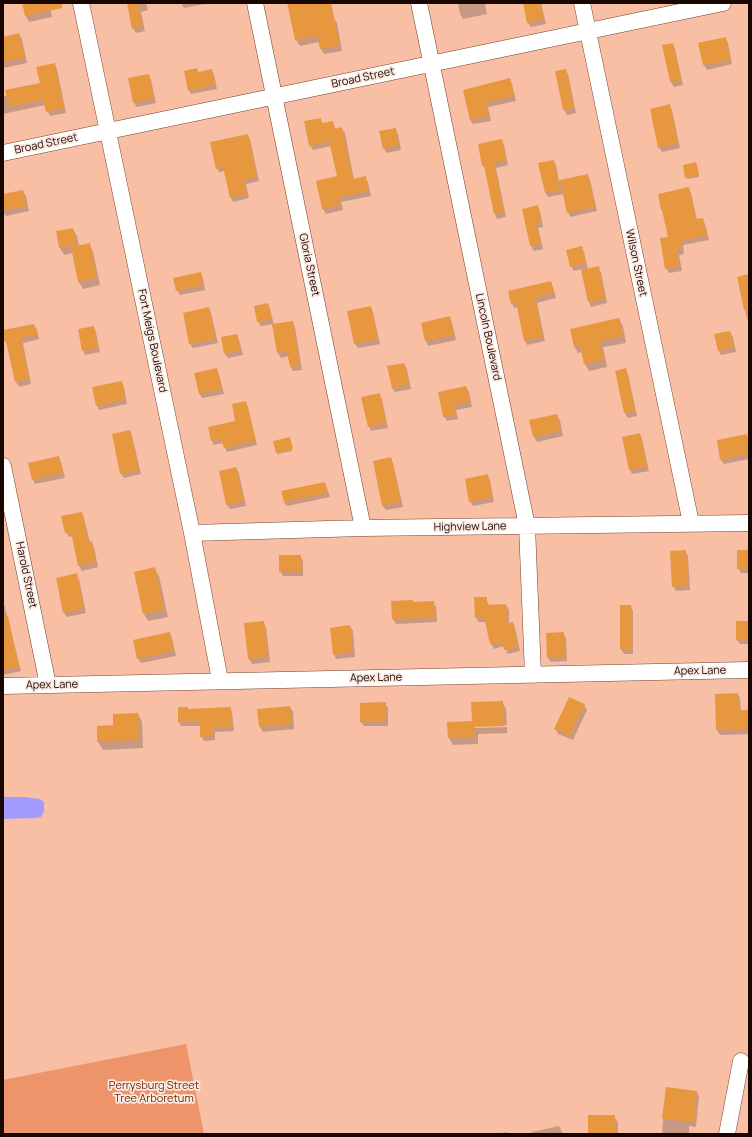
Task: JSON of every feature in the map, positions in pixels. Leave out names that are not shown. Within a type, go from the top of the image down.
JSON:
[{"type":"street","name":"Fort Meigs Boulevard","points":[[81,3],[192,533],[220,680]]},
{"type":"street","name":"Gloria Street","points":[[255,3],[363,528]]},
{"type":"street","name":"Lincoln Boulevard","points":[[419,3],[527,526],[533,675]]},
{"type":"street","name":"Wilson Street","points":[[582,3],[691,523]]},
{"type":"street","name":"Broad Street","points":[[3,153],[723,3]]},
{"type":"street","name":"Harold Street","points":[[3,466],[48,685]]},
{"type":"street","name":"Highview Lane","points":[[192,533],[363,528],[749,523]]},
{"type":"street","name":"Apex Lane","points":[[3,686],[220,680],[749,670]]},
{"type":"street","points":[[727,1134],[741,1061]]},
{"type":"green space","name":"Perrysburg Street Tree Arboretum","points":[[186,1044],[204,1134],[3,1134],[3,1080]]},
{"type":"shaded area","points":[[3,797],[40,799],[44,802],[44,812],[41,817],[37,818],[3,819]]},
{"type":"building","points":[[22,3],[62,3],[62,8],[25,16]]},
{"type":"building","points":[[127,3],[138,3],[143,26],[132,29]]},
{"type":"building","points":[[287,3],[331,3],[340,45],[320,49],[317,36],[295,40]]},
{"type":"building","points":[[523,3],[540,3],[544,19],[527,23]]},
{"type":"building","points":[[19,33],[25,58],[5,62],[3,55],[3,37]]},
{"type":"building","points":[[726,37],[730,60],[703,65],[698,43]]},
{"type":"building","points":[[673,43],[681,80],[670,82],[662,45]]},
{"type":"building","points":[[55,63],[64,108],[46,112],[43,100],[9,107],[5,90],[40,83],[36,67]]},
{"type":"building","points":[[197,68],[198,72],[212,69],[215,85],[188,91],[184,71]]},
{"type":"building","points":[[566,69],[574,108],[563,110],[555,71]]},
{"type":"building","points":[[149,74],[154,98],[133,103],[128,78]]},
{"type":"building","points":[[510,78],[514,96],[486,102],[489,116],[470,120],[463,90]]},
{"type":"building","points":[[670,104],[678,143],[658,148],[650,109]]},
{"type":"building","points":[[321,118],[322,123],[333,121],[335,129],[342,127],[353,179],[366,176],[369,191],[339,197],[341,205],[322,209],[316,181],[337,176],[329,141],[309,146],[304,121]]},
{"type":"building","points":[[396,128],[399,145],[383,149],[379,131]]},
{"type":"building","points":[[248,134],[257,177],[244,180],[247,194],[230,198],[223,167],[216,169],[210,142]]},
{"type":"building","points":[[502,139],[506,161],[494,163],[504,212],[494,214],[478,144]]},
{"type":"building","points":[[554,160],[560,190],[545,193],[538,163]]},
{"type":"building","points":[[696,162],[699,175],[685,178],[683,165]]},
{"type":"building","points":[[588,174],[595,207],[567,213],[560,180]]},
{"type":"building","points":[[689,187],[696,219],[703,218],[707,235],[681,241],[682,249],[677,250],[679,266],[665,269],[660,238],[668,237],[658,194]]},
{"type":"building","points":[[23,190],[27,206],[3,211],[3,194]]},
{"type":"building","points":[[538,205],[541,222],[536,223],[541,244],[530,246],[522,209]]},
{"type":"building","points":[[73,228],[77,245],[59,248],[56,231]]},
{"type":"building","points":[[90,243],[97,278],[78,282],[71,247]]},
{"type":"building","points":[[582,246],[586,263],[570,267],[566,250]]},
{"type":"building","points":[[599,266],[605,299],[588,302],[581,270]]},
{"type":"building","points":[[201,272],[203,285],[176,291],[173,278]]},
{"type":"building","points":[[749,274],[749,309],[744,310],[737,277]]},
{"type":"building","points":[[551,281],[554,293],[535,298],[543,337],[524,341],[516,302],[511,304],[508,291]]},
{"type":"building","points":[[268,303],[272,319],[257,322],[254,306]]},
{"type":"building","points":[[371,306],[378,339],[354,344],[347,311]]},
{"type":"building","points":[[209,307],[216,339],[189,344],[183,313]]},
{"type":"building","points":[[450,316],[454,335],[425,341],[421,323]]},
{"type":"building","points":[[619,318],[623,336],[600,341],[604,360],[584,364],[580,345],[574,346],[570,329]]},
{"type":"building","points":[[293,321],[300,365],[290,367],[287,352],[277,353],[272,324]]},
{"type":"building","points":[[34,324],[37,335],[21,338],[29,379],[15,382],[6,341],[4,341],[3,330]]},
{"type":"building","points":[[94,326],[98,348],[82,351],[78,329]]},
{"type":"building","points":[[730,331],[734,347],[718,351],[714,334]]},
{"type":"building","points":[[237,334],[241,350],[224,354],[221,337]]},
{"type":"building","points":[[404,363],[409,384],[392,388],[387,366]]},
{"type":"building","points":[[217,368],[222,389],[199,394],[194,373]]},
{"type":"building","points":[[626,368],[635,411],[624,413],[615,371]]},
{"type":"building","points":[[122,381],[125,400],[96,406],[92,387]]},
{"type":"building","points":[[466,386],[470,402],[454,405],[456,414],[443,417],[438,392]]},
{"type":"building","points":[[380,393],[386,423],[368,427],[361,397]]},
{"type":"building","points":[[246,401],[256,441],[224,448],[221,439],[211,441],[208,427],[235,421],[232,404]]},
{"type":"building","points":[[557,414],[561,431],[533,437],[529,420]]},
{"type":"building","points":[[130,430],[139,470],[120,474],[112,434]]},
{"type":"building","points":[[640,433],[647,466],[629,470],[622,437]]},
{"type":"building","points":[[747,434],[749,454],[720,460],[717,440]]},
{"type":"building","points":[[290,437],[293,449],[276,453],[273,441]]},
{"type":"building","points":[[59,456],[63,473],[32,480],[28,463]]},
{"type":"building","points":[[391,457],[401,502],[382,506],[373,461]]},
{"type":"building","points":[[236,467],[244,501],[226,505],[219,471]]},
{"type":"building","points":[[488,474],[492,497],[469,502],[465,479]]},
{"type":"building","points":[[325,482],[328,493],[284,502],[281,491]]},
{"type":"building","points":[[82,512],[88,542],[92,541],[96,562],[78,566],[71,532],[65,533],[61,516]]},
{"type":"building","points":[[686,550],[688,586],[672,587],[670,551]]},
{"type":"building","points":[[737,550],[749,550],[749,569],[737,569]]},
{"type":"building","points":[[279,555],[301,555],[301,571],[279,572]]},
{"type":"building","points":[[155,567],[164,610],[143,614],[134,572]]},
{"type":"building","points":[[77,573],[84,609],[63,613],[56,578]]},
{"type":"building","points":[[474,597],[487,597],[487,605],[506,604],[508,623],[513,622],[518,647],[504,650],[502,642],[490,644],[484,617],[475,618]]},
{"type":"building","points":[[413,600],[413,602],[434,601],[435,618],[392,619],[391,601]]},
{"type":"building","points":[[620,605],[631,605],[631,650],[620,649]]},
{"type":"building","points":[[8,616],[19,667],[3,670],[3,617]]},
{"type":"building","points":[[264,621],[268,657],[248,659],[244,623]]},
{"type":"building","points":[[736,621],[749,621],[749,640],[736,640]]},
{"type":"building","points":[[350,625],[353,652],[333,655],[330,628]]},
{"type":"building","points":[[170,632],[174,651],[137,659],[133,640]]},
{"type":"building","points":[[564,632],[565,657],[547,658],[546,633]]},
{"type":"building","points":[[738,693],[739,710],[749,710],[749,729],[716,730],[715,694]]},
{"type":"building","points":[[569,697],[585,704],[570,736],[554,729]]},
{"type":"building","points":[[503,701],[504,726],[474,727],[475,737],[448,738],[447,722],[472,721],[471,702]]},
{"type":"building","points":[[386,702],[386,721],[360,722],[360,703]]},
{"type":"building","points":[[290,706],[292,724],[259,727],[257,709]]},
{"type":"building","points":[[178,707],[188,707],[188,709],[231,707],[232,727],[213,728],[213,736],[200,737],[200,722],[178,722]]},
{"type":"building","points":[[138,713],[139,740],[97,742],[97,726],[113,725],[113,714]]},
{"type":"building","points":[[666,1087],[697,1091],[694,1122],[662,1119]]},
{"type":"building","points":[[588,1115],[615,1115],[615,1134],[588,1134]]}]
